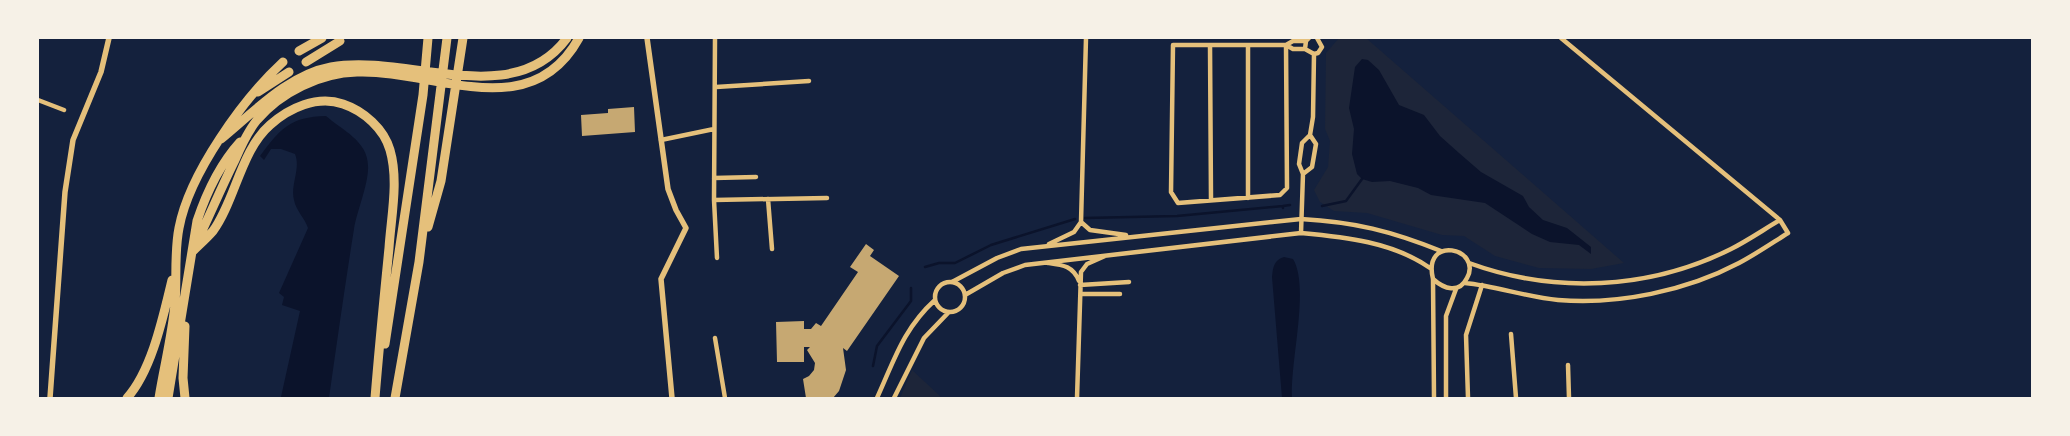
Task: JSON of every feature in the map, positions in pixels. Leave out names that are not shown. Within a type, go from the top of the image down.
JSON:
[{"type":"highway","points":[[299,51],[322,38]]},
{"type":"highway","points":[[376,398],[422,95],[428,38]]},
{"type":"highway","points":[[395,398],[419,262],[447,38]]},
{"type":"highway","points":[[419,262],[441,181],[463,38]]},
{"type":"highway","points":[[221,139],[283,88],[298,79],[329,68],[358,64],[471,76],[500,76],[515,74],[538,66],[557,52],[567,38]]},
{"type":"highway","points":[[168,398],[188,272],[202,207],[229,154],[258,120],[285,96],[330,75],[358,72],[392,74],[477,88],[510,88],[538,79],[562,62],[579,38]]},
{"type":"highway","points":[[306,62],[340,41]]},
{"type":"highway","points":[[159,398],[174,306],[179,228],[186,202],[211,152],[248,100],[283,62]]},
{"type":"highway","points":[[248,100],[289,72]]},
{"type":"highway","points":[[192,252],[214,230],[254,145],[274,121],[293,109],[319,101],[342,103],[364,115],[382,134],[390,149],[393,168],[392,210],[376,398]]},
{"type":"highway","points":[[127,398],[143,373],[162,321],[177,259]]},
{"type":"highway","points":[[185,398],[183,344],[188,272]]},
{"type":"street","points":[[50,398],[61,232],[73,140],[101,72],[109,38]]},
{"type":"street","points":[[647,38],[668,189],[684,235],[661,279],[672,398]]},
{"type":"street","points":[[715,38],[714,200],[717,258]]},
{"type":"street","points":[[1043,246],[1074,232],[1081,222],[1086,38]]},
{"type":"street","points":[[1317,38],[1322,42]]},
{"type":"street","points":[[1314,54],[1321,50],[1322,42],[1326,38]]},
{"type":"street","points":[[1465,283],[1559,300],[1600,300],[1636,296],[1671,289],[1708,276],[1738,263],[1788,233],[1780,220],[1561,38]]},
{"type":"street","points":[[1286,45],[1292,41],[1307,39],[1305,49]]},
{"type":"street","points":[[1286,45],[1287,188],[1280,195],[1178,203],[1171,192],[1173,45],[1286,45],[1293,49],[1305,49],[1314,54]]},
{"type":"street","points":[[1210,45],[1210,200]]},
{"type":"street","points":[[1248,45],[1248,198]]},
{"type":"street","points":[[1301,234],[1303,174],[1299,164],[1302,143],[1310,135],[1313,117],[1314,54]]},
{"type":"street","points":[[716,88],[809,80]]},
{"type":"street","points":[[38,100],[64,110]]},
{"type":"street","points":[[661,140],[714,129]]},
{"type":"street","points":[[1303,174],[1312,167],[1316,144],[1310,135]]},
{"type":"street","points":[[714,178],[756,176]]},
{"type":"street","points":[[714,200],[827,198]]},
{"type":"street","points":[[768,199],[772,248]]},
{"type":"street","points":[[877,398],[896,350],[910,328],[935,300],[938,288],[944,283],[952,282],[997,258],[1021,250],[1301,218],[1343,221],[1371,227],[1405,236],[1441,251]]},
{"type":"street","points":[[1469,263],[1523,279],[1560,284],[1599,284],[1633,280],[1667,273],[1702,262],[1731,249],[1780,220]]},
{"type":"street","points":[[1081,222],[1090,230],[1136,236]]},
{"type":"street","points":[[965,295],[1003,273],[1025,264],[1301,234],[1340,236],[1368,242],[1417,258],[1430,268]]},
{"type":"street","points":[[1451,249],[1461,252],[1469,263],[1470,274],[1465,283],[1456,289],[1448,305],[1446,316],[1446,397],[1434,397],[1433,279],[1430,268],[1434,258],[1441,251],[1451,249]]},
{"type":"street","points":[[1077,398],[1081,272],[1087,264],[1111,254]]},
{"type":"street","points":[[1043,262],[1067,266],[1076,272],[1080,285]]},
{"type":"street","points":[[1433,279],[1443,288],[1456,289]]},
{"type":"street","points":[[894,398],[924,338],[948,313],[956,311],[962,306],[965,295],[962,288],[952,282]]},
{"type":"street","points":[[1080,285],[1129,282]]},
{"type":"street","points":[[1468,398],[1466,335],[1482,285]]},
{"type":"street","points":[[1081,294],[1120,294]]},
{"type":"street","points":[[935,300],[941,310],[948,313]]},
{"type":"street","points":[[1512,334],[1516,398]]},
{"type":"street","points":[[715,338],[725,398]]},
{"type":"street","points":[[1568,366],[1569,398]]},
{"type":"shaded area","points":[[1339,38],[1366,38],[1624,263],[1591,269],[1539,268],[1495,256],[1464,236],[1442,235],[1367,213],[1334,211],[1320,202],[1314,190],[1328,167],[1330,141],[1325,129],[1326,53]]},
{"type":"shaded area","points":[[1362,59],[1368,60],[1379,70],[1399,105],[1424,115],[1440,136],[1481,172],[1523,196],[1529,207],[1543,220],[1567,228],[1591,247],[1591,254],[1579,245],[1550,242],[1532,234],[1485,203],[1431,195],[1418,188],[1390,181],[1372,182],[1362,179],[1357,174],[1352,154],[1354,129],[1349,108],[1355,67]]},
{"type":"shaded area","points":[[326,116],[359,143],[367,157],[368,173],[354,229],[329,398],[284,398],[281,397],[300,311],[282,305],[284,297],[279,293],[308,228],[294,200],[293,189],[297,165],[295,154],[281,149],[271,149],[264,160],[260,156],[274,138],[287,126],[303,119]]},
{"type":"shaded area","points":[[1284,257],[1293,259],[1298,271],[1300,287],[1292,398],[1282,398],[1272,277],[1275,264]]},
{"type":"shaded area","points":[[912,370],[939,395],[941,398],[900,398]]},
{"type":"building","points":[[634,107],[635,132],[582,136],[581,115],[608,113],[608,109]]},
{"type":"building","points":[[866,244],[874,250],[870,256],[899,276],[847,351],[843,348],[846,370],[839,391],[833,398],[806,398],[803,379],[814,370],[815,363],[807,350],[810,347],[804,347],[804,362],[777,362],[776,322],[804,321],[804,329],[811,329],[816,323],[821,326],[858,272],[850,267]]},
{"type":"waterway","points":[[1322,206],[1346,201],[1362,179]]},
{"type":"waterway","points":[[1283,208],[1283,206],[1290,205]]},
{"type":"waterway","points":[[1085,218],[1177,216],[1283,206]]},
{"type":"waterway","points":[[925,267],[939,263],[955,263],[991,245],[1075,219]]},
{"type":"waterway","points":[[873,366],[877,346],[911,301],[911,288]]}]
